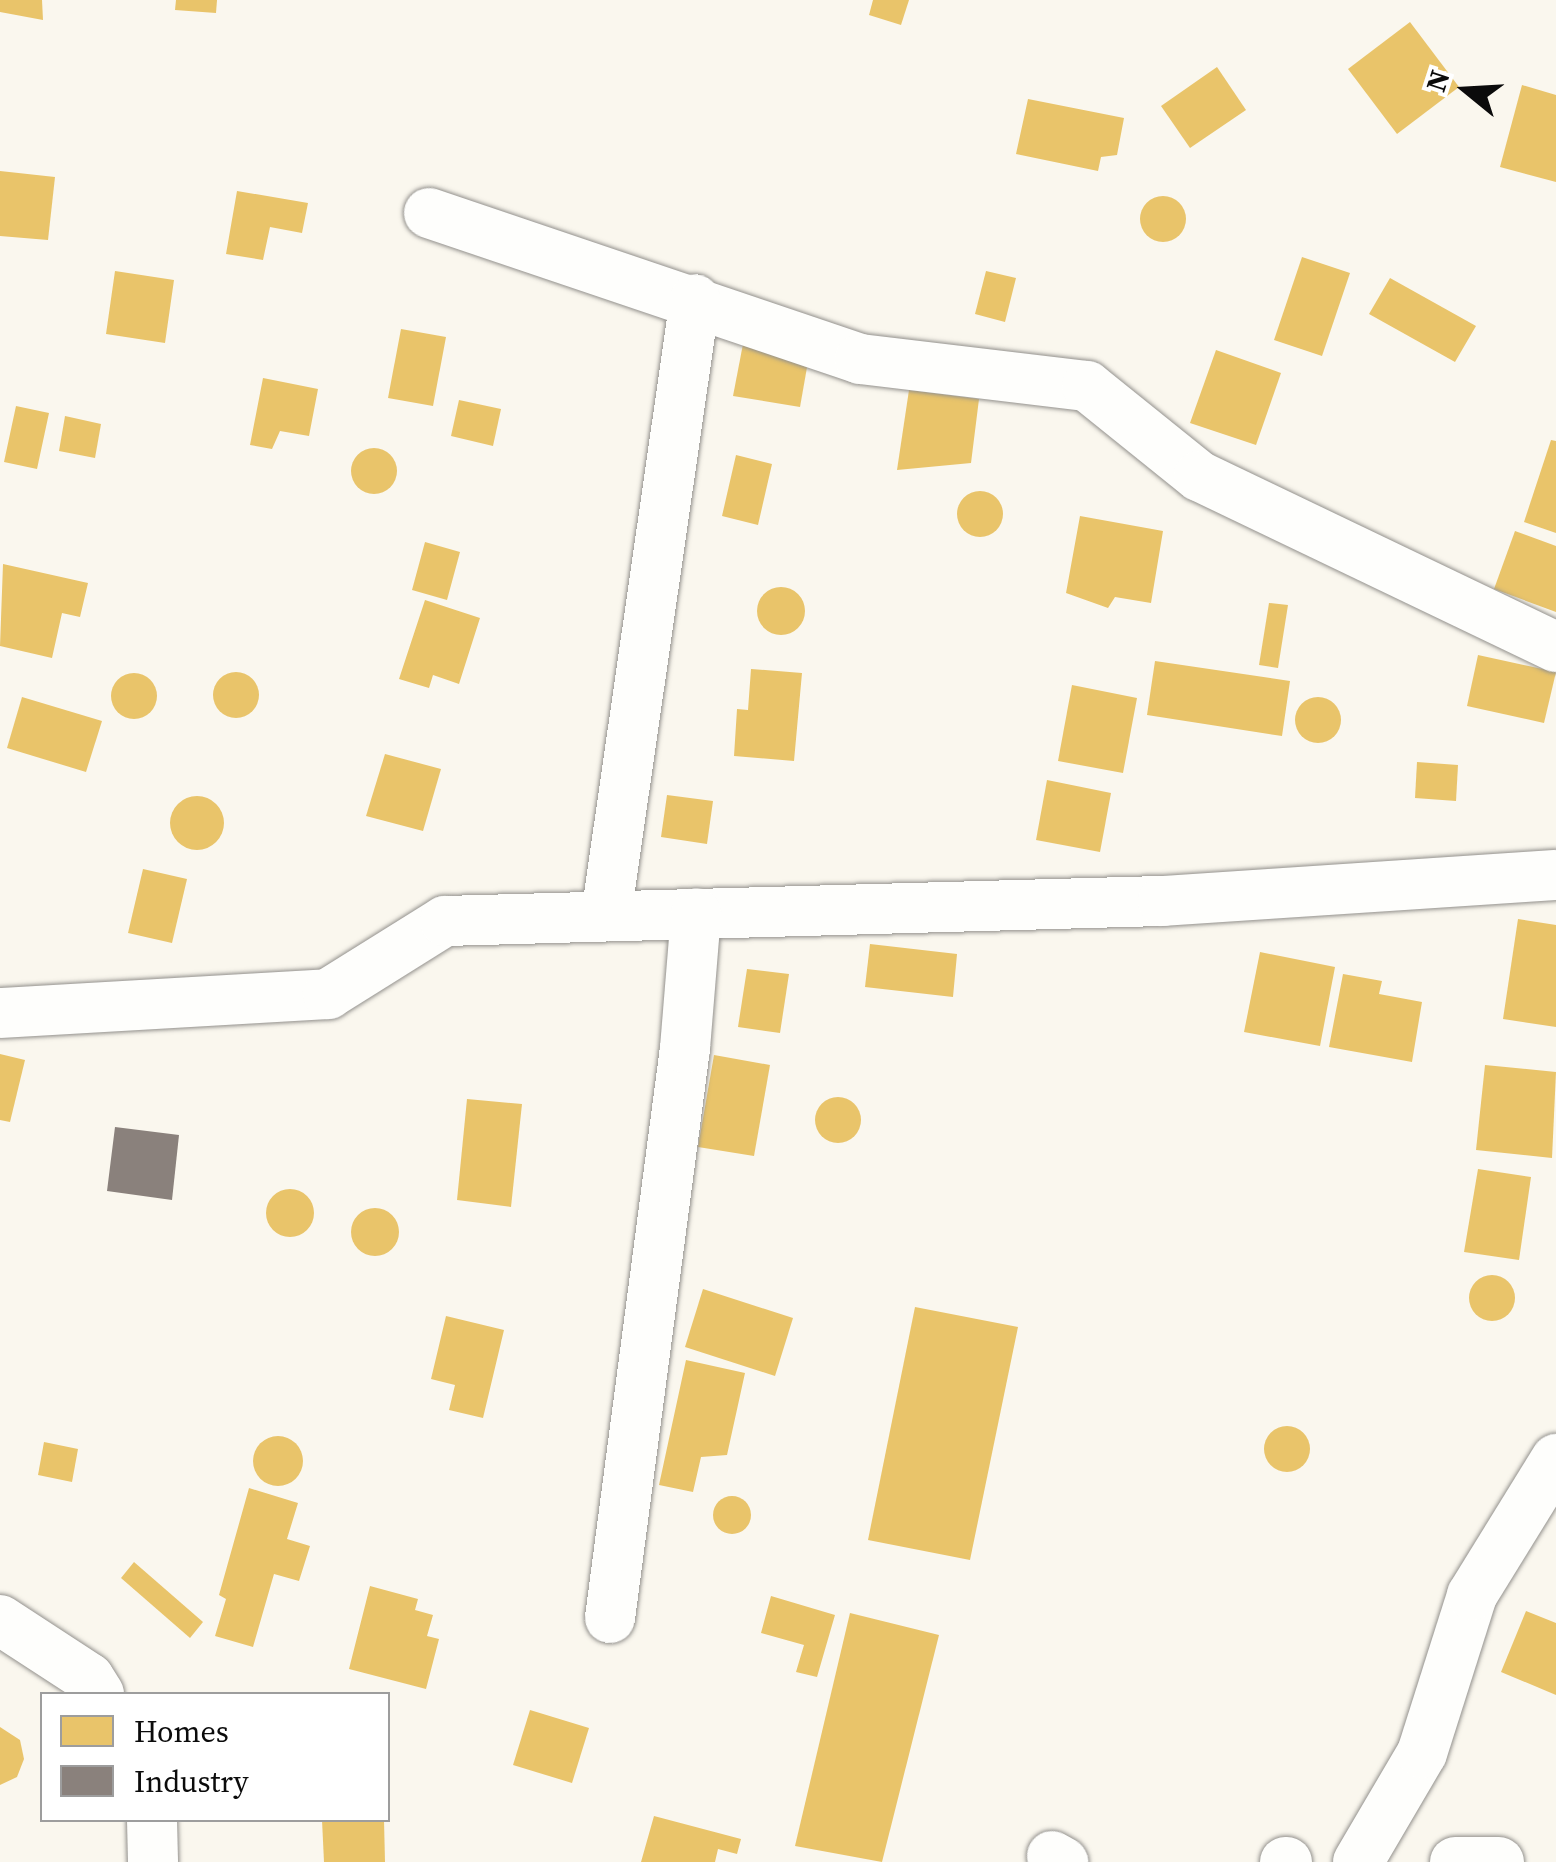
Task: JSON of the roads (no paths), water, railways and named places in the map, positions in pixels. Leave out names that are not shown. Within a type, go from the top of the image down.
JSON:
[{"type":"street","points":[[429,213],[695,299],[860,359],[1088,386],[1200,476],[1556,647]]},
{"type":"street","points":[[606,916],[695,299]]},
{"type":"street","points":[[0,1013],[328,994],[445,921],[1163,901],[1556,875]]},
{"type":"street","points":[[610,1618],[685,1048],[696,914]]},
{"type":"street","points":[[1358,1862],[1422,1753],[1472,1595],[1556,1459]]},
{"type":"street","points":[[0,1620],[89,1678],[99,1692]]},
{"type":"street","points":[[152,1822],[153,1862]]},
{"type":"street","points":[[1455,1862],[1499,1862]]}]
